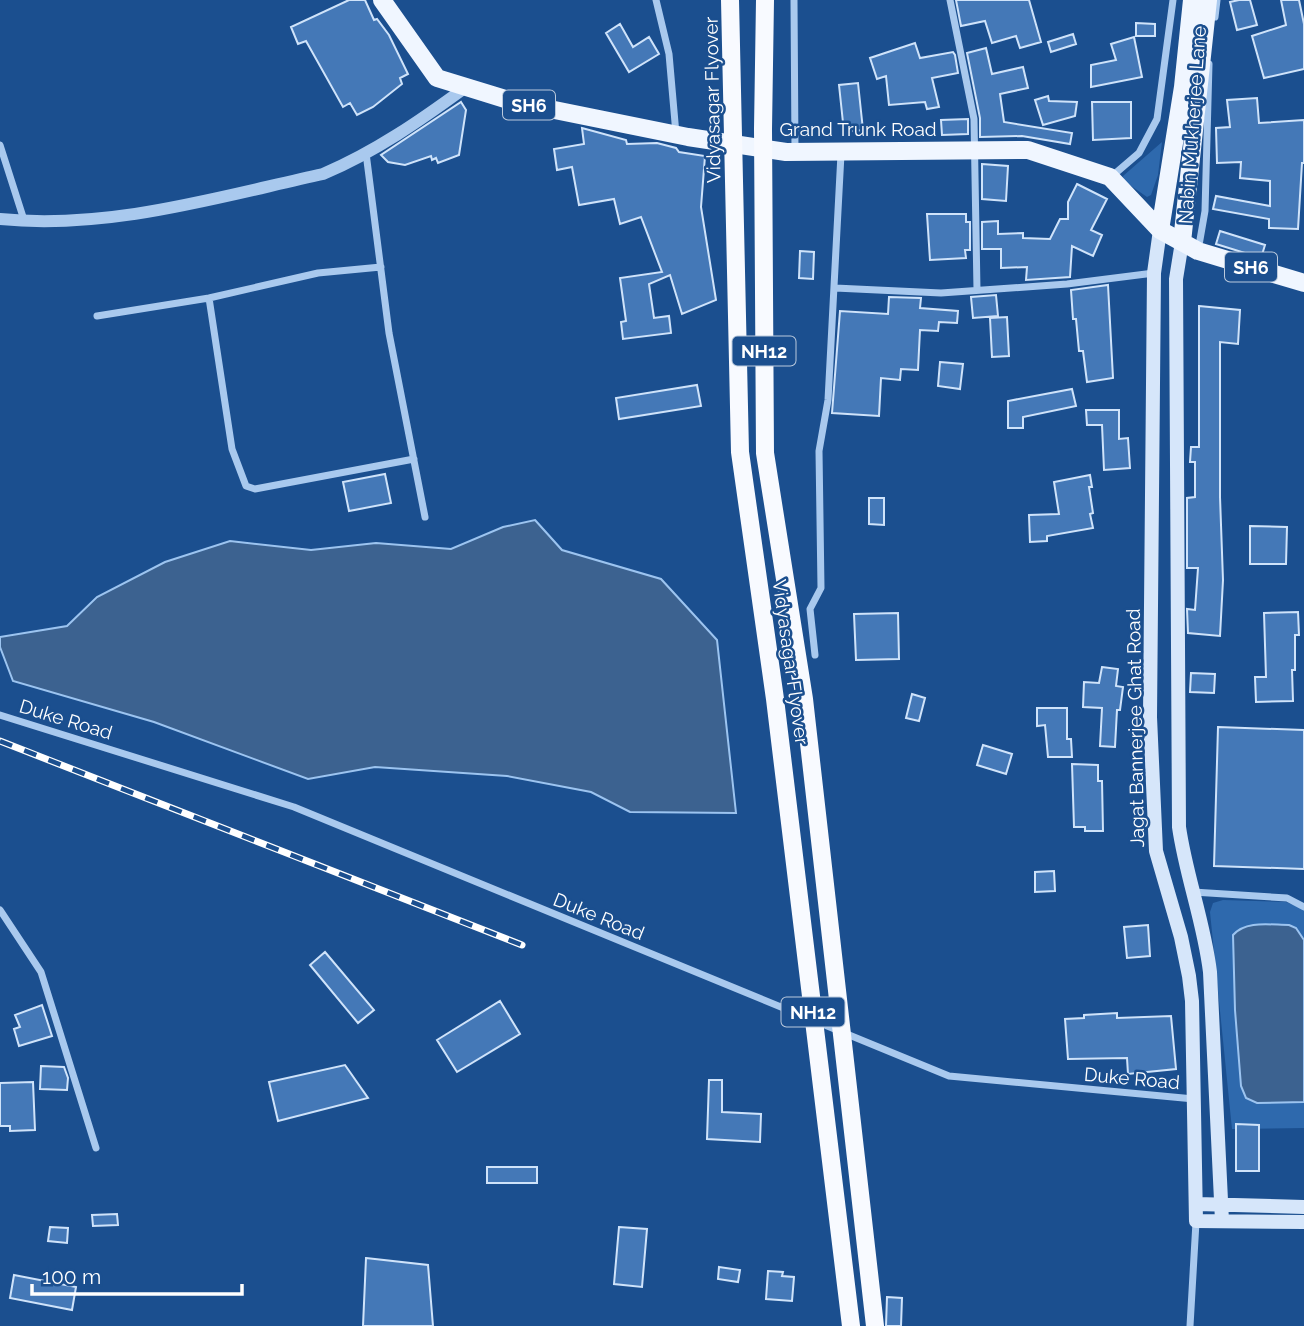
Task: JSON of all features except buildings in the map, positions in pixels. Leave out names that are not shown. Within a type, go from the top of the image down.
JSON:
[{"type":"highway","name":"Vidyasagar Flyover","points":[[730,0],[740,452],[777,712],[851,1326]]},
{"type":"highway","name":"Vidyasagar Flyover","points":[[765,0],[765,453],[804,699],[875,1326]]},
{"type":"main road","name":"Grand Trunk Road","points":[[382,0],[438,78],[515,103],[676,135],[795,153],[1028,150],[1110,177],[1160,230],[1198,251],[1304,283]]},
{"type":"main road","points":[[1160,230],[1192,0]]},
{"type":"main road","points":[[1208,0],[1176,279],[1179,827],[1207,943],[1222,1213]]},
{"type":"main road","name":"Jagat Bannerjee Ghat Road","points":[[1160,230],[1154,273],[1150,717],[1156,851],[1181,937],[1189,976],[1196,1221]]},
{"type":"main road","points":[[1197,1204],[1222,1213],[1304,1222]]},
{"type":"main road","points":[[1196,1221],[1222,1213],[1304,1207]]},
{"type":"street","points":[[656,0],[669,54],[676,135]]},
{"type":"street","points":[[793,0],[795,153]]},
{"type":"street","points":[[950,0],[974,119],[977,290]]},
{"type":"street","points":[[1110,177],[1139,153],[1157,119],[1173,0]]},
{"type":"street","name":"Nabin Mukherjee Lane","points":[[1198,251],[1205,211],[1210,58],[1217,0]]},
{"type":"street","points":[[0,219],[71,222],[193,203],[323,174],[415,124],[466,87]]},
{"type":"street","points":[[0,145],[24,220]]},
{"type":"street","points":[[366,153],[390,333],[425,517]]},
{"type":"street","points":[[815,655],[810,609],[821,588],[818,451],[828,400],[841,153]]},
{"type":"street","points":[[97,316],[209,298],[318,273],[381,267]]},
{"type":"street","points":[[835,288],[942,293],[1067,284],[1154,273]]},
{"type":"street","points":[[209,298],[232,449],[246,486],[255,489],[414,459]]},
{"type":"street","name":"Duke Road","points":[[0,715],[294,807],[948,1076],[1194,1099]]},
{"type":"street","points":[[1193,892],[1287,898],[1304,907]]},
{"type":"street","points":[[0,910],[41,972],[96,1148]]},
{"type":"street","points":[[1190,1326],[1196,1221]]},
{"type":"shaded area","points":[[1162,142],[1158,175],[1151,195],[1147,197],[1124,181],[1123,176]]},
{"type":"shaded area","points":[[535,520],[562,550],[661,579],[717,640],[736,813],[630,812],[591,792],[507,776],[375,767],[308,779],[154,722],[13,681],[0,647],[0,637],[67,626],[97,597],[165,562],[230,541],[311,550],[376,543],[451,549],[503,527]]},
{"type":"shaded area","points":[[1223,900],[1286,902],[1304,909],[1304,1128],[1232,1129],[1210,912],[1213,903]]},
{"type":"shaded area","points":[[1252,925],[1289,925],[1296,928],[1304,940],[1304,1102],[1257,1103],[1246,1098],[1241,1086],[1233,935]]},
{"type":"railway","points":[[0,741],[522,945]]}]
